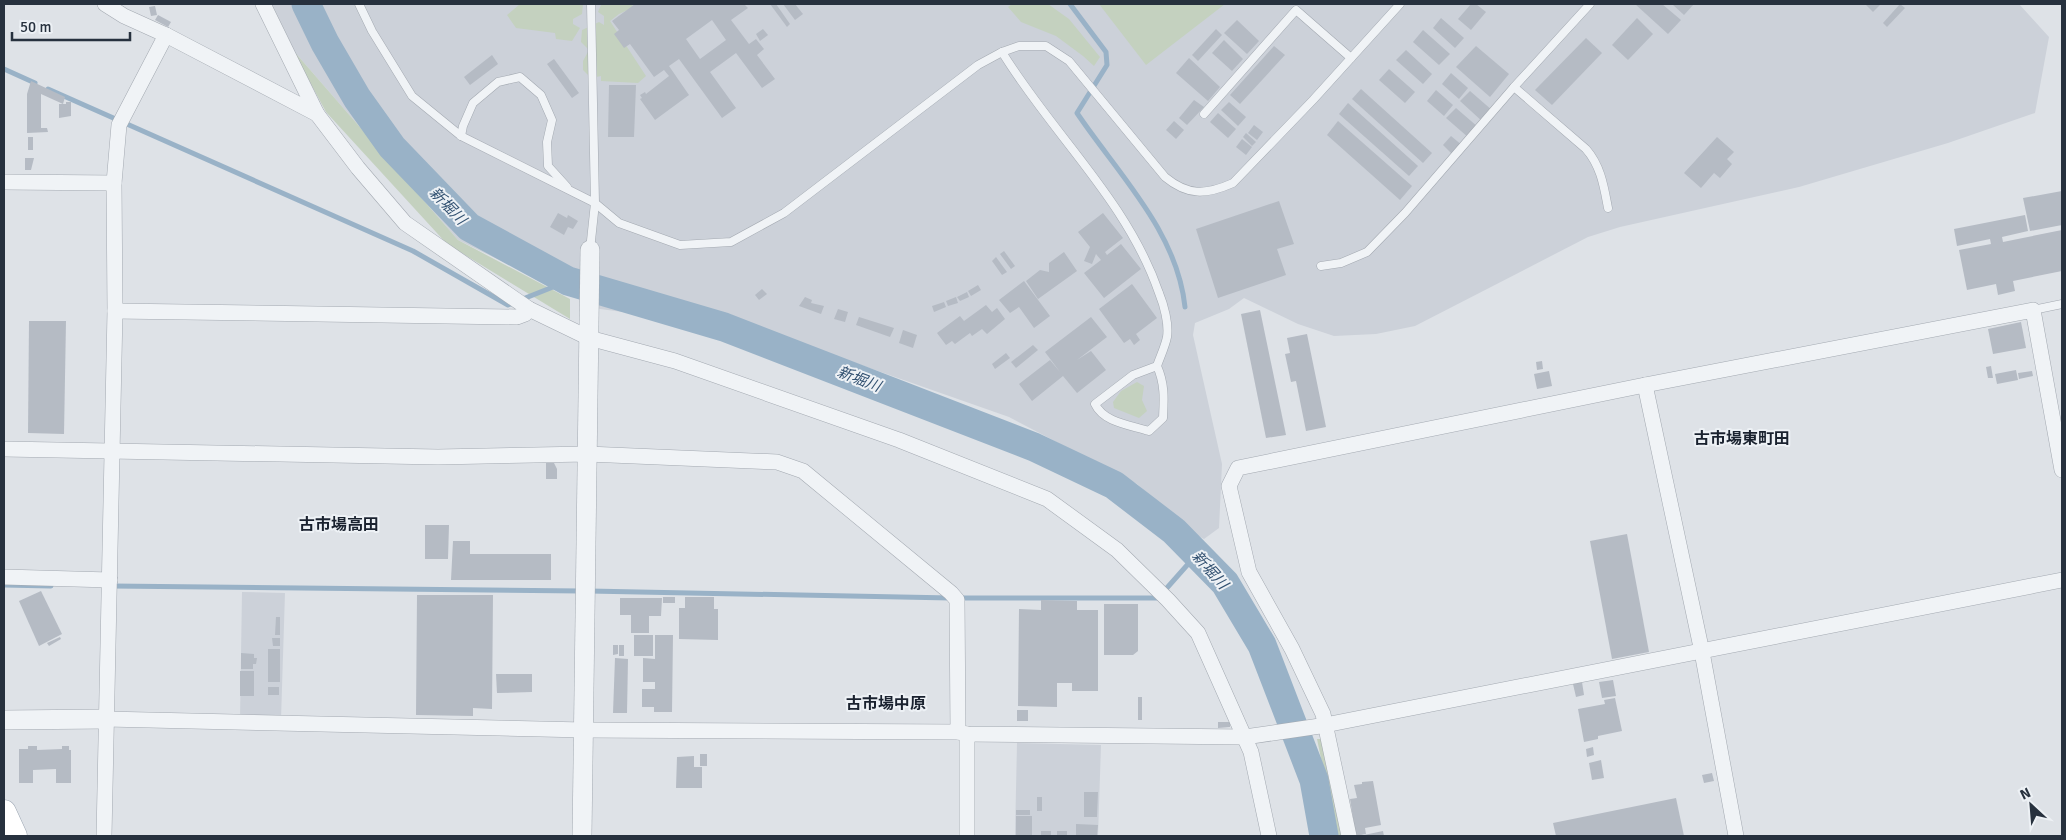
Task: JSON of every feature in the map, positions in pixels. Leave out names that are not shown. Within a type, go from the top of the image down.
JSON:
[{"type":"main road","points":[[4,812],[15,836]]},
{"type":"street","points":[[105,4],[124,16],[166,35],[317,114]]},
{"type":"street","points":[[263,4],[317,114],[358,168],[404,223],[529,309],[590,334],[675,361],[899,440],[1047,499],[1117,550],[1198,633],[1249,736],[1268,836]]},
{"type":"street","points":[[104,836],[115,311],[114,183],[119,125],[166,35]]},
{"type":"street","points":[[4,182],[114,183]]},
{"type":"street","points":[[582,836],[590,250]]},
{"type":"street","points":[[115,311],[517,317],[525,314],[529,309]]},
{"type":"street","points":[[1349,836],[1323,725],[1324,714],[1292,649],[1249,572],[1230,486],[1238,468],[1645,385],[2033,310],[2062,470]]},
{"type":"street","points":[[1645,385],[1702,652],[1736,836]]},
{"type":"street","points":[[4,449],[438,457],[587,454],[777,462],[803,471],[958,600],[967,836]]},
{"type":"street","points":[[4,577],[110,580]]},
{"type":"street","points":[[4,720],[106,719],[584,730],[1249,736],[1323,725],[2062,580]]},
{"type":"lane","points":[[359,4],[372,32],[412,96],[460,136],[595,203],[619,224],[680,245],[731,242],[784,213],[978,65],[1002,52],[1019,46],[1046,46],[1069,61],[1164,177],[1177,187],[1191,192],[1216,191],[1233,183],[1313,100],[1400,4]]},
{"type":"lane","points":[[590,250],[595,203],[591,4]]},
{"type":"lane","points":[[1290,4],[1351,58]]},
{"type":"lane","points":[[1321,266],[1341,263],[1367,252],[1404,214],[1514,87],[1590,4]]},
{"type":"lane","points":[[1204,114],[1296,10]]},
{"type":"lane","points":[[1002,52],[1116,207],[1137,239],[1151,269],[1164,306],[1167,336],[1157,366],[1162,377],[1164,392],[1163,418],[1149,431],[1115,421],[1099,413],[1095,404],[1133,375],[1157,366]]},
{"type":"lane","points":[[460,136],[473,102],[498,82],[520,77],[541,95],[552,120],[547,142],[548,166],[569,190]]},
{"type":"lane","points":[[1514,87],[1586,149],[1594,159],[1601,173],[1608,208]]},
{"type":"lane","points":[[2033,310],[2062,304]]},
{"type":"shaded area","points":[[270,4],[2019,4],[2049,37],[2035,113],[1948,143],[1799,187],[1620,227],[1588,237],[1415,326],[1376,334],[1334,336],[1298,324],[1244,298],[1229,309],[1195,323],[1193,335],[1222,464],[1219,528],[1204,539],[1193,533],[1137,484],[1009,417],[761,330],[600,309],[458,240],[292,49]]},
{"type":"shaded area","points":[[242,592],[285,593],[281,719],[240,719]]},
{"type":"shaded area","points":[[1017,743],[1101,745],[1098,836],[1015,836]]},
{"type":"green space","points":[[520,4],[583,4],[582,14],[573,19],[573,24],[580,28],[572,41],[556,39],[555,33],[516,28],[507,15]]},
{"type":"green space","points":[[599,4],[633,4],[632,8],[610,21],[646,76],[638,83],[601,81],[601,76],[591,78],[583,70],[583,61],[589,50],[581,42],[582,30],[599,22],[604,25],[604,16],[598,12],[601,5]]},
{"type":"green space","points":[[1012,4],[1048,4],[1069,19],[1100,57],[1094,66],[1056,36],[1021,22],[1008,7]]},
{"type":"green space","points":[[1099,4],[1225,4],[1146,65]]},
{"type":"green space","points":[[292,49],[458,240],[570,299],[570,319],[447,244],[326,112]]},
{"type":"green space","points":[[1137,382],[1144,386],[1142,400],[1147,411],[1139,418],[1114,408],[1113,402],[1121,391]]},
{"type":"green space","points":[[1317,739],[1322,739],[1342,836],[1337,836]]},
{"type":"building","points":[[635,4],[744,4],[748,8],[731,20],[749,44],[756,39],[764,49],[757,55],[775,79],[762,88],[736,53],[710,72],[736,108],[722,118],[679,59],[669,66],[689,95],[655,120],[640,99],[642,98],[640,95],[645,92],[646,94],[669,76],[664,70],[654,77],[630,44],[624,48],[614,34],[619,30],[612,21]],"holes":[[[712,20],[726,40],[700,59],[686,39]]]},
{"type":"building","points":[[770,4],[776,4],[790,24],[787,27]]},
{"type":"building","points":[[783,4],[795,4],[803,14],[795,20]]},
{"type":"building","points":[[1471,4],[1476,4],[1486,12],[1471,30],[1458,19]]},
{"type":"building","points":[[1635,4],[1662,4],[1681,20],[1668,34]]},
{"type":"building","points":[[1672,4],[1694,4],[1684,15]]},
{"type":"building","points":[[1865,4],[1881,4],[1873,12]]},
{"type":"building","points":[[1900,4],[1905,8],[1887,27],[1883,23]]},
{"type":"building","points":[[155,6],[157,15],[151,16],[149,7]]},
{"type":"building","points":[[158,15],[171,22],[168,27],[155,20]]},
{"type":"building","points":[[1441,18],[1464,38],[1455,48],[1433,28]]},
{"type":"building","points":[[1637,18],[1653,34],[1628,60],[1612,45]]},
{"type":"building","points":[[1237,20],[1259,41],[1247,54],[1224,33]]},
{"type":"building","points":[[763,29],[768,35],[760,41],[756,34]]},
{"type":"building","points":[[1216,29],[1222,35],[1198,61],[1192,55]]},
{"type":"building","points":[[1423,30],[1450,54],[1439,65],[1413,42]]},
{"type":"building","points":[[1586,38],[1602,53],[1552,105],[1535,90]]},
{"type":"building","points":[[1224,40],[1243,59],[1232,71],[1212,53]]},
{"type":"building","points":[[1274,46],[1285,55],[1240,104],[1230,95]]},
{"type":"building","points":[[1476,46],[1509,74],[1490,97],[1456,67]]},
{"type":"building","points":[[1406,50],[1432,74],[1423,84],[1396,60]]},
{"type":"building","points":[[492,55],[498,64],[470,85],[464,77]]},
{"type":"building","points":[[1189,58],[1220,87],[1208,101],[1176,73]]},
{"type":"building","points":[[554,59],[579,93],[572,98],[547,64]]},
{"type":"building","points":[[1389,69],[1415,92],[1405,103],[1379,80]]},
{"type":"building","points":[[1451,73],[1468,88],[1459,99],[1442,84]]},
{"type":"building","points":[[31,81],[65,97],[63,104],[41,94],[41,128],[47,128],[48,132],[27,133],[27,94]]},
{"type":"building","points":[[609,85],[636,85],[634,137],[608,137]]},
{"type":"building","points":[[1361,89],[1432,153],[1423,163],[1352,99]]},
{"type":"building","points":[[1436,90],[1453,105],[1444,116],[1427,101]]},
{"type":"building","points":[[1470,91],[1493,111],[1483,122],[1460,101]]},
{"type":"building","points":[[1194,100],[1204,107],[1187,125],[1179,118]]},
{"type":"building","points":[[66,102],[71,102],[71,116],[59,118],[59,104],[66,104]]},
{"type":"building","points":[[1229,102],[1246,117],[1238,126],[1221,110]]},
{"type":"building","points":[[1348,103],[1418,166],[1409,176],[1339,114]]},
{"type":"building","points":[[1456,108],[1478,127],[1469,138],[1446,118]]},
{"type":"building","points":[[1218,113],[1236,129],[1228,138],[1210,122]]},
{"type":"building","points":[[1174,121],[1184,130],[1176,139],[1166,130]]},
{"type":"building","points":[[1338,121],[1412,186],[1400,200],[1327,135]]},
{"type":"building","points":[[1254,125],[1263,132],[1257,140],[1248,133]]},
{"type":"building","points":[[1246,133],[1256,142],[1252,146],[1243,137]]},
{"type":"building","points":[[1451,136],[1463,146],[1454,156],[1443,145]]},
{"type":"building","points":[[28,137],[33,137],[33,150],[28,150]]},
{"type":"building","points":[[1717,137],[1734,152],[1727,159],[1732,164],[1720,178],[1714,173],[1701,188],[1684,173]]},
{"type":"building","points":[[1242,139],[1252,147],[1246,155],[1236,147]]},
{"type":"building","points":[[25,158],[34,158],[31,170],[25,170]]},
{"type":"building","points":[[2062,191],[2062,225],[2030,231],[2023,198]]},
{"type":"building","points":[[1279,201],[1294,244],[1277,249],[1286,275],[1218,298],[1196,229]]},
{"type":"building","points":[[558,213],[567,218],[568,215],[578,221],[573,229],[568,227],[564,235],[550,227]]},
{"type":"building","points":[[1103,213],[1123,238],[1105,252],[1107,255],[1121,244],[1141,269],[1104,298],[1084,273],[1101,260],[1096,254],[1092,264],[1084,261],[1090,247],[1078,232]]},
{"type":"building","points":[[2025,215],[2028,231],[2002,237],[2003,242],[2062,230],[2062,271],[2013,281],[2015,291],[1998,295],[1996,284],[1967,290],[1959,250],[1991,244],[1990,239],[1957,246],[1954,229]]},
{"type":"building","points":[[1004,251],[1015,266],[1011,269],[1000,254]]},
{"type":"building","points":[[1064,252],[1077,271],[1038,299],[1026,281],[1040,270],[1049,272],[1049,263]]},
{"type":"building","points":[[996,257],[1007,272],[1002,275],[992,261]]},
{"type":"building","points":[[1024,281],[1050,316],[1034,328],[1019,307],[1010,313],[999,300]]},
{"type":"building","points":[[1132,284],[1157,318],[1136,334],[1140,340],[1134,345],[1130,339],[1124,343],[1099,309]]},
{"type":"building","points":[[978,285],[981,290],[971,296],[968,291]]},
{"type":"building","points":[[762,289],[767,294],[759,300],[755,295]]},
{"type":"building","points":[[967,292],[969,297],[960,301],[957,297]]},
{"type":"building","points":[[805,297],[812,300],[811,303],[824,306],[821,314],[799,306]]},
{"type":"building","points":[[956,297],[958,303],[948,306],[946,301]]},
{"type":"building","points":[[944,302],[946,307],[934,312],[932,306]]},
{"type":"building","points":[[986,305],[992,312],[997,308],[1005,319],[987,334],[982,329],[972,336],[970,333],[955,344],[952,341],[946,345],[937,333],[960,316],[964,321]]},
{"type":"building","points":[[838,309],[848,312],[845,322],[834,319]]},
{"type":"building","points":[[1260,310],[1286,435],[1266,438],[1241,314]]},
{"type":"building","points":[[859,317],[894,328],[890,337],[856,325]]},
{"type":"building","points":[[1091,317],[1107,337],[1077,360],[1091,351],[1106,370],[1077,393],[1063,376],[1032,401],[1019,384],[1050,360],[1060,372],[1045,352]]},
{"type":"building","points":[[29,321],[66,321],[64,434],[28,433]]},
{"type":"building","points":[[2021,322],[2026,348],[1993,354],[1988,329]]},
{"type":"building","points":[[903,330],[917,335],[913,348],[899,343]]},
{"type":"building","points":[[1307,334],[1326,427],[1306,431],[1296,381],[1291,382],[1285,354],[1290,353],[1287,338]]},
{"type":"building","points":[[1033,345],[1038,350],[1016,368],[1011,362]]},
{"type":"building","points":[[1006,353],[1010,358],[995,369],[992,364]]},
{"type":"building","points":[[1542,361],[1543,369],[1537,370],[1536,362]]},
{"type":"building","points":[[1991,366],[1993,378],[1988,378],[1986,367]]},
{"type":"building","points":[[2016,370],[2018,380],[1997,384],[1995,374]]},
{"type":"building","points":[[1549,371],[1552,386],[1537,389],[1534,374]]},
{"type":"building","points":[[2032,371],[2033,376],[2019,379],[2018,373]]},
{"type":"building","points":[[546,463],[554,463],[557,469],[557,479],[546,479]]},
{"type":"building","points":[[425,525],[449,525],[448,559],[425,559]]},
{"type":"building","points":[[1627,534],[1649,652],[1612,659],[1590,541]]},
{"type":"building","points":[[453,541],[470,541],[470,554],[551,554],[551,580],[451,580]]},
{"type":"building","points":[[41,591],[62,634],[39,646],[19,601]]},
{"type":"building","points":[[417,595],[493,595],[492,709],[473,708],[473,716],[416,715]]},
{"type":"building","points":[[663,597],[675,597],[675,603],[663,603]]},
{"type":"building","points":[[685,597],[714,597],[714,609],[718,609],[718,640],[679,639],[679,608],[685,608]]},
{"type":"building","points":[[620,598],[662,598],[661,616],[649,616],[649,633],[631,633],[631,615],[620,615]]},
{"type":"building","points":[[1041,600],[1077,601],[1077,610],[1098,610],[1098,691],[1072,691],[1072,683],[1057,683],[1057,707],[1018,706],[1019,609],[1041,610]]},
{"type":"building","points":[[1104,604],[1138,604],[1138,651],[1133,655],[1104,655]]},
{"type":"building","points":[[276,617],[280,617],[280,635],[275,635]]},
{"type":"building","points":[[634,635],[653,635],[653,656],[634,656]]},
{"type":"building","points":[[655,635],[673,635],[672,712],[654,712],[654,707],[642,707],[642,689],[655,689],[655,682],[643,682],[643,658],[655,659]]},
{"type":"building","points":[[60,637],[61,639],[49,646],[47,643]]},
{"type":"building","points":[[272,638],[280,638],[280,646],[273,646]]},
{"type":"building","points":[[613,645],[618,645],[618,654],[613,655]]},
{"type":"building","points":[[619,645],[624,645],[624,656],[619,656]]},
{"type":"building","points":[[268,649],[280,649],[280,682],[268,682]]},
{"type":"building","points":[[241,653],[254,654],[254,658],[257,658],[256,664],[253,664],[253,669],[241,669]]},
{"type":"building","points":[[615,658],[628,659],[627,713],[613,713]]},
{"type":"building","points":[[240,671],[254,671],[254,696],[240,696]]},
{"type":"building","points":[[496,674],[532,674],[532,692],[497,693]]},
{"type":"building","points":[[1613,680],[1616,696],[1602,698],[1599,682]]},
{"type":"building","points":[[1582,682],[1584,695],[1576,697],[1573,684]]},
{"type":"building","points":[[268,687],[279,687],[279,695],[268,695]]},
{"type":"building","points":[[1138,697],[1142,697],[1142,720],[1138,720]]},
{"type":"building","points":[[1615,698],[1622,731],[1598,736],[1598,739],[1584,742],[1578,709],[1605,704],[1604,700]]},
{"type":"building","points":[[1017,710],[1028,710],[1028,721],[1017,721]]},
{"type":"building","points":[[1218,722],[1230,722],[1230,727],[1218,728]]},
{"type":"building","points":[[28,746],[37,746],[37,750],[62,749],[62,746],[69,746],[69,750],[71,750],[71,783],[56,783],[56,769],[33,770],[33,783],[19,783],[19,749],[28,749]]},
{"type":"building","points":[[1593,747],[1594,755],[1587,757],[1586,749]]},
{"type":"building","points":[[700,754],[707,754],[707,766],[700,766]]},
{"type":"building","points":[[694,756],[694,767],[702,767],[702,788],[676,788],[677,757]]},
{"type":"building","points":[[1601,760],[1604,778],[1592,780],[1589,763]]},
{"type":"building","points":[[1712,773],[1714,781],[1704,783],[1702,775]]},
{"type":"building","points":[[1373,781],[1381,825],[1365,828],[1366,834],[1356,836],[1350,799],[1357,798],[1354,785]]},
{"type":"building","points":[[1084,792],[1098,792],[1097,817],[1084,817]]},
{"type":"building","points":[[1037,797],[1042,797],[1042,811],[1037,811]]},
{"type":"building","points":[[1676,798],[1684,836],[1556,836],[1553,823]]},
{"type":"building","points":[[1016,810],[1030,810],[1030,815],[1016,815]]},
{"type":"building","points":[[1016,816],[1032,816],[1032,836],[1016,836]]},
{"type":"building","points":[[1076,824],[1098,825],[1097,836],[1076,836]]},
{"type":"building","points":[[1041,831],[1051,831],[1051,836],[1041,836]]},
{"type":"building","points":[[1057,831],[1067,831],[1067,836],[1057,836]]},
{"type":"building","points":[[1383,831],[1384,836],[1364,836],[1364,835]]},
{"type":"waterway","name":"新堀川","points":[[306,4],[325,43],[357,98],[392,147],[469,227],[568,281],[724,327],[1034,447],[1114,485],[1174,531],[1225,583],[1262,645],[1314,780],[1324,836]]},
{"type":"waterway","points":[[1070,4],[1106,52],[1107,65],[1077,113],[1127,181],[1158,228],[1171,253],[1180,279],[1185,307]]},
{"type":"waterway","points":[[4,69],[35,83]]},
{"type":"waterway","points":[[48,89],[413,251],[508,305],[568,281]]},
{"type":"waterway","points":[[959,598],[1158,598],[1197,554]]},
{"type":"waterway","points":[[4,585],[51,586]]},
{"type":"waterway","points":[[112,586],[581,591]]},
{"type":"waterway","points":[[589,591],[951,598]]},
{"type":"district","name":"古市場東町田","points":[[1742,438]]},
{"type":"district","name":"古市場高田","points":[[339,524]]},
{"type":"district","name":"古市場中原","points":[[886,703]]}]
